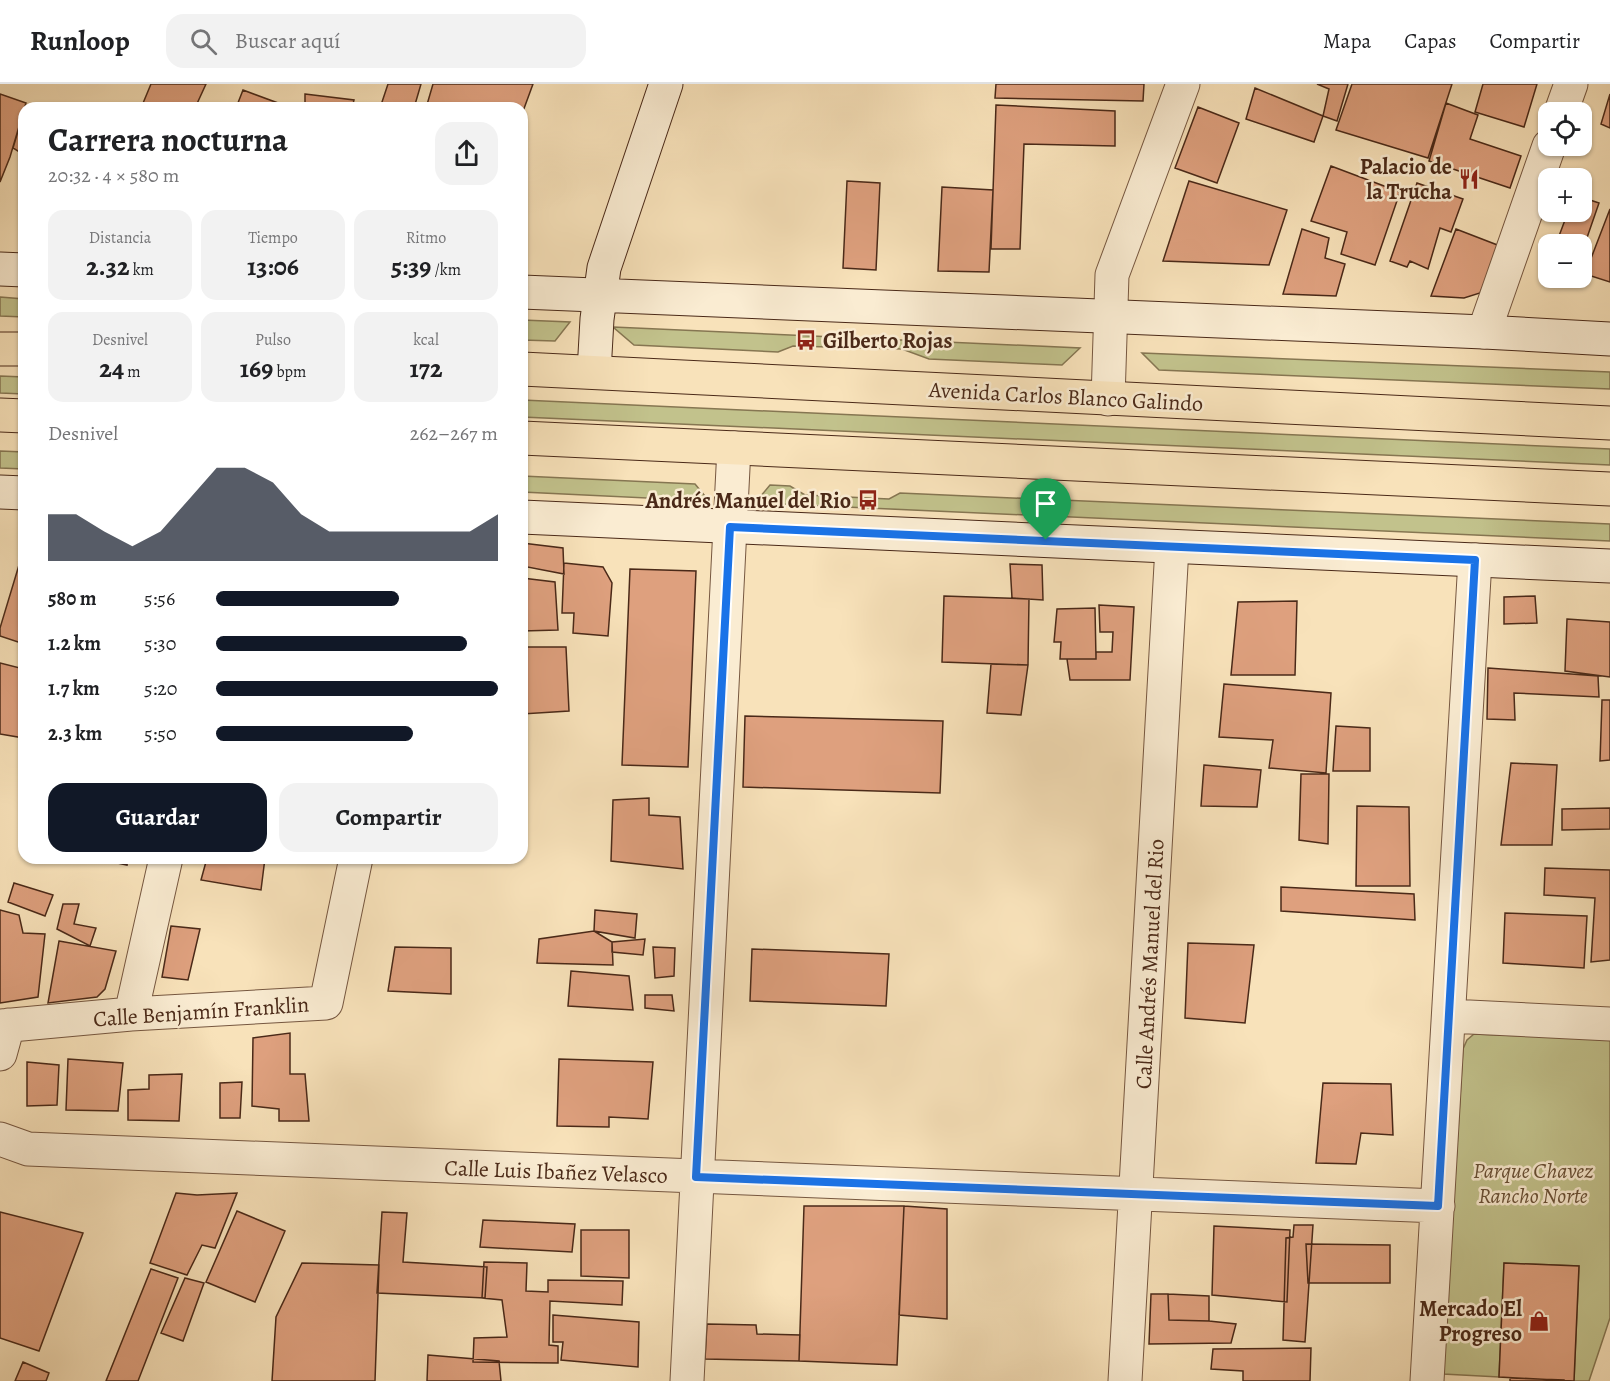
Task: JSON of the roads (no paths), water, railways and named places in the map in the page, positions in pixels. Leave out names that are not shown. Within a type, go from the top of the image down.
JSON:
[{"type":"highway","points":[[0,348],[18,350]]},
{"type":"highway","name":"Avenida Carlos Blanco Galindo","points":[[528,369],[1610,423]]},
{"type":"highway","points":[[0,415],[18,416]]},
{"type":"highway","points":[[528,438],[1610,489]]},
{"type":"street","points":[[594,372],[604,268],[666,84]]},
{"type":"street","points":[[1108,399],[1112,275],[1183,84]]},
{"type":"street","points":[[1565,102],[1571,84]]},
{"type":"street","points":[[1484,332],[1546,156]]},
{"type":"street","points":[[0,269],[18,270]]},
{"type":"street","points":[[528,292],[1610,339]]},
{"type":"street","points":[[687,1381],[734,448]]},
{"type":"street","points":[[0,492],[18,494]]},
{"type":"street","points":[[528,517],[1610,566]]},
{"type":"street","name":"Calle Andrés Manuel del Rio","points":[[1125,1381],[1172,547]]},
{"type":"street","points":[[1427,1381],[1475,560]]},
{"type":"street","points":[[131,1014],[165,864]]},
{"type":"street","name":"Calle Benjamín Franklin","points":[[3,1035],[131,1014],[326,1003],[355,864]]},
{"type":"street","points":[[1449,1016],[1610,1023]]},
{"type":"street","name":"Calle Luis Ibañez Velasco","points":[[0,1138],[28,1149],[1438,1206]]},
{"type":"place","name":"Palacio de la Trucha","points":[[1469,179]]},
{"type":"place","name":"Gilberto Rojas","points":[[806,340]]},
{"type":"place","name":"Andrés Manuel del Rio","points":[[868,500]]},
{"type":"place","name":"Mercado El Progreso","points":[[1539,1321]]},
{"type":"park label","name":"Parque Chavez Rancho Norte","points":[[1533,1182]]}]
